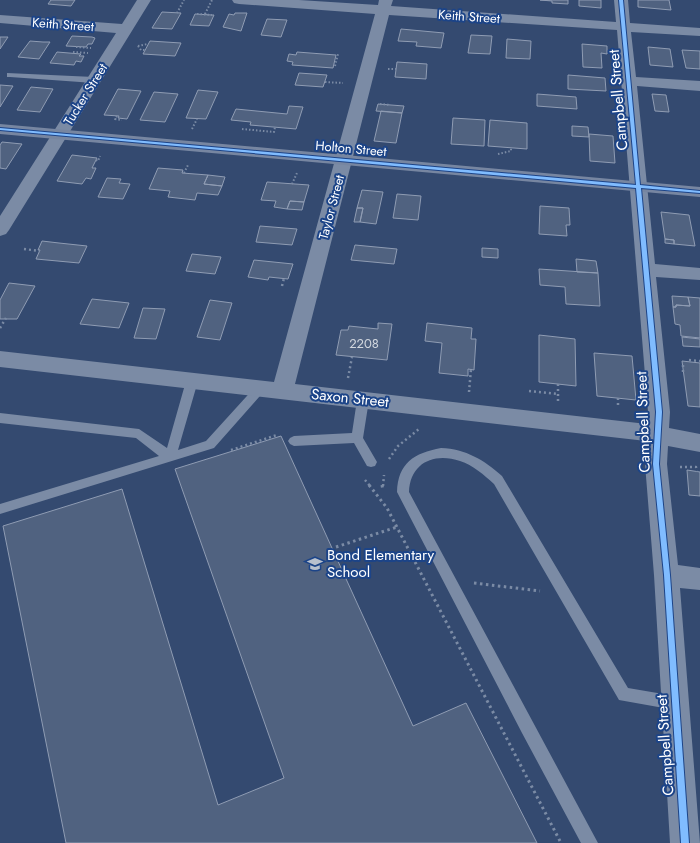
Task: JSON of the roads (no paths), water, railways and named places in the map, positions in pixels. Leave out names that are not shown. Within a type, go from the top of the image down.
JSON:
[{"type":"street","name":"Tucker Street","points":[[0,230],[144,0]]},
{"type":"street","name":"Keith Street","points":[[239,0],[384,5],[624,27],[700,32]]},
{"type":"street","name":"Campbell Street","points":[[621,0],[659,412],[656,464],[667,575],[685,843]]},
{"type":"street","name":"Taylor Street","points":[[282,391],[384,5]]},
{"type":"street","name":"Keith Street","points":[[0,19],[126,29]]},
{"type":"street","points":[[629,81],[700,86]]},
{"type":"street","name":"Holton Street","points":[[0,129],[700,192]]},
{"type":"street","points":[[645,270],[700,274]]},
{"type":"street","name":"Saxon Street","points":[[0,359],[632,430],[700,443]]},
{"type":"street","points":[[667,575],[700,579]]},
{"type":"lane","points":[[10,74],[94,80]]},
{"type":"lane","points":[[170,457],[192,381]]},
{"type":"lane","points":[[0,509],[210,445],[261,388]]},
{"type":"lane","points":[[363,400],[357,438],[371,462]]},
{"type":"lane","points":[[0,418],[139,434],[170,457]]},
{"type":"lane","points":[[294,441],[357,438]]},
{"type":"lane","points":[[590,843],[527,728],[403,492],[402,482],[410,464],[429,456],[447,453],[461,456],[485,468],[498,480],[624,695],[675,703]]},
{"type":"place","name":"Bond Elementary School","points":[[315,564]]}]
